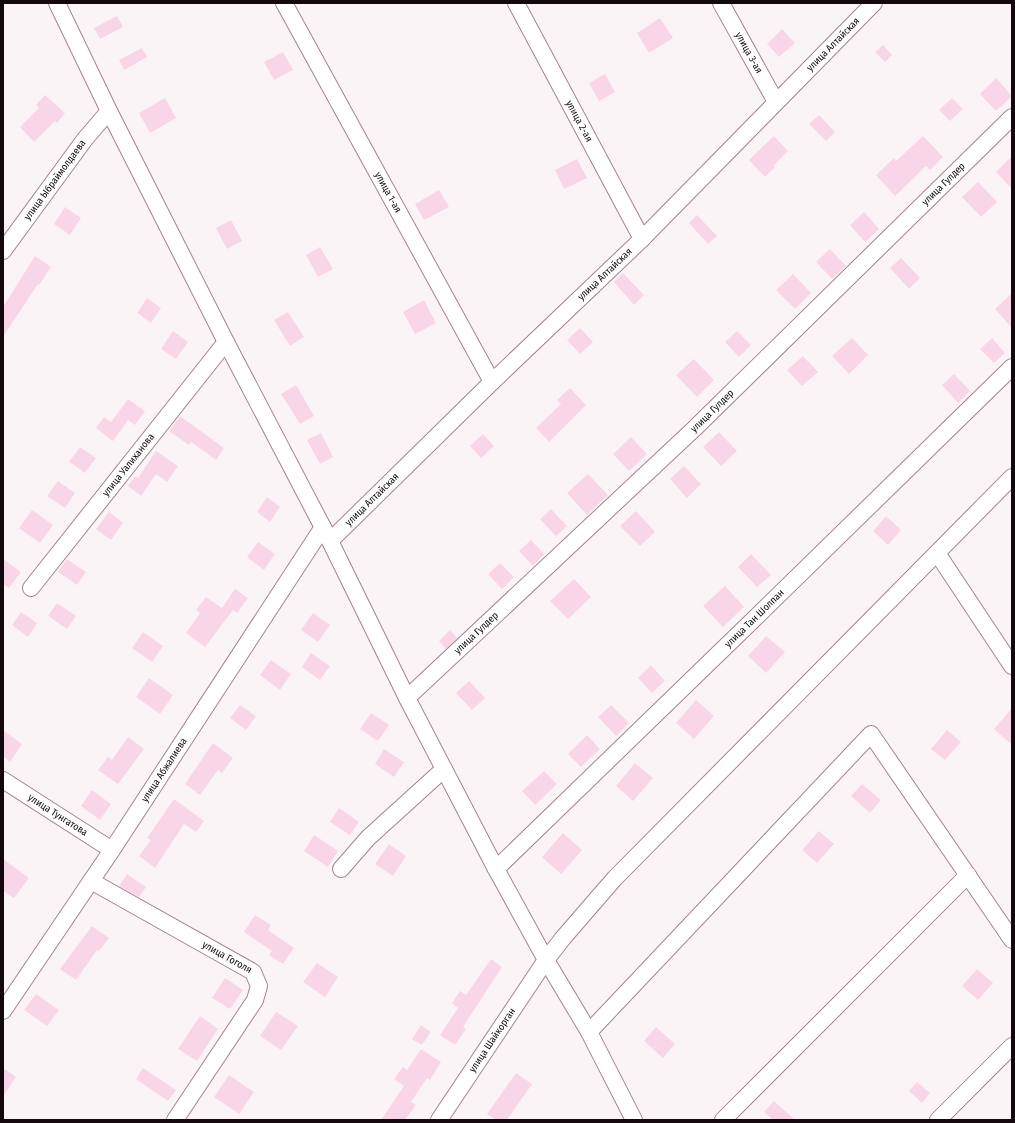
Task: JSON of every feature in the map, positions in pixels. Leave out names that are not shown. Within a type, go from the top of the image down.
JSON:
[{"type":"street","points":[[57,3],[109,111],[226,342],[323,527],[407,698],[496,869],[546,960],[589,1032],[634,1120]]},
{"type":"street","name":"улица 1-ая","points":[[284,3],[492,382]]},
{"type":"street","name":"улица 2-ая","points":[[516,3],[642,239]]},
{"type":"street","name":"улица 3-ая","points":[[721,3],[776,102]]},
{"type":"street","name":"улица Алтайская","points":[[330,541],[492,382],[642,239],[874,3]]},
{"type":"street","name":"улица Ыбраймолдаева","points":[[3,251],[85,139],[109,111]]},
{"type":"street","name":"улица Гулдер","points":[[407,698],[695,428],[1012,117]]},
{"type":"street","name":"улица Уалиханова","points":[[31,588],[226,342]]},
{"type":"street","name":"улица Тан Шолпан","points":[[496,869],[1012,367]]},
{"type":"street","name":"улица Шайкорган","points":[[439,1120],[546,960],[615,878],[1012,476]]},
{"type":"street","name":"улица Абжалиева","points":[[3,1010],[112,850],[323,527]]},
{"type":"street","points":[[937,553],[1012,666]]},
{"type":"street","points":[[589,1032],[871,734],[968,875],[1009,929]]},
{"type":"street","points":[[341,869],[368,838],[444,769]]},
{"type":"street","name":"улица Тунгатова","points":[[3,780],[112,850]]},
{"type":"street","points":[[723,1120],[968,875]]},
{"type":"street","name":"улица Гоголя","points":[[91,881],[253,972],[259,986],[255,1000],[175,1120]]},
{"type":"street","points":[[938,1120],[1012,1046]]},
{"type":"building","points":[[117,16],[123,27],[100,39],[94,28]]},
{"type":"building","points":[[660,18],[673,38],[649,53],[637,33]]},
{"type":"building","points":[[782,29],[795,43],[779,57],[767,44]]},
{"type":"building","points":[[883,45],[892,55],[885,62],[875,52]]},
{"type":"building","points":[[142,48],[147,57],[124,70],[119,60]]},
{"type":"building","points":[[283,52],[293,70],[274,80],[264,62]]},
{"type":"building","points":[[605,74],[615,92],[599,101],[589,83]]},
{"type":"building","points":[[996,78],[1012,96],[996,111],[980,94]]},
{"type":"building","points":[[45,95],[65,113],[57,123],[55,121],[34,142],[20,127],[39,108],[36,105]]},
{"type":"building","points":[[165,98],[176,118],[150,133],[139,113]]},
{"type":"building","points":[[952,98],[963,109],[950,121],[939,110]]},
{"type":"building","points":[[819,115],[835,132],[826,141],[809,124]]},
{"type":"building","points":[[774,136],[788,151],[774,165],[775,167],[765,177],[749,160]]},
{"type":"building","points":[[923,136],[943,157],[930,170],[926,166],[895,196],[876,175],[894,158],[896,161]]},
{"type":"building","points":[[1012,156],[1012,189],[996,172]]},
{"type":"building","points":[[577,159],[587,178],[564,189],[555,170]]},
{"type":"building","points":[[978,182],[997,202],[981,217],[962,197]]},
{"type":"building","points":[[439,190],[449,207],[424,220],[415,204]]},
{"type":"building","points":[[65,207],[81,218],[70,235],[54,224]]},
{"type":"building","points":[[864,212],[879,229],[865,242],[850,225]]},
{"type":"building","points":[[697,215],[717,236],[708,244],[689,223]]},
{"type":"building","points":[[231,220],[242,241],[227,249],[216,228]]},
{"type":"building","points":[[320,247],[333,269],[318,277],[306,255]]},
{"type":"building","points":[[830,249],[846,266],[832,279],[816,262]]},
{"type":"building","points":[[35,256],[51,267],[3,337],[3,307]]},
{"type":"building","points":[[901,258],[920,278],[909,289],[890,268]]},
{"type":"building","points":[[623,273],[644,295],[634,305],[614,282]]},
{"type":"building","points":[[793,274],[811,293],[795,309],[776,290]]},
{"type":"building","points":[[1012,293],[1012,328],[995,309]]},
{"type":"building","points":[[147,298],[161,308],[151,323],[137,313]]},
{"type":"building","points":[[424,300],[436,323],[415,334],[403,312]]},
{"type":"building","points":[[288,312],[304,337],[290,346],[274,320]]},
{"type":"building","points":[[580,328],[593,342],[580,354],[567,340]]},
{"type":"building","points":[[173,331],[188,342],[176,359],[161,349]]},
{"type":"building","points":[[737,331],[751,345],[739,357],[725,342]]},
{"type":"building","points":[[852,338],[868,355],[849,374],[832,356]]},
{"type":"building","points":[[992,338],[1005,353],[994,363],[980,349]]},
{"type":"building","points":[[803,356],[818,372],[802,386],[787,370]]},
{"type":"building","points":[[694,359],[714,380],[697,397],[676,375]]},
{"type":"building","points":[[954,374],[970,391],[958,403],[942,385]]},
{"type":"building","points":[[296,385],[314,416],[300,424],[281,394]]},
{"type":"building","points":[[570,388],[586,405],[549,442],[536,428],[561,404],[557,400]]},
{"type":"building","points":[[128,399],[145,411],[135,425],[128,420],[113,441],[96,428],[104,417],[111,422]]},
{"type":"building","points":[[180,416],[224,448],[216,460],[191,442],[189,445],[169,431]]},
{"type":"building","points":[[719,432],[737,451],[721,466],[703,447]]},
{"type":"building","points":[[321,433],[333,457],[320,464],[307,440]]},
{"type":"building","points":[[483,434],[494,446],[481,458],[470,446]]},
{"type":"building","points":[[631,437],[647,454],[629,471],[613,454]]},
{"type":"building","points":[[80,447],[96,458],[85,473],[69,462]]},
{"type":"building","points":[[156,451],[178,466],[167,482],[156,474],[141,496],[128,486],[135,476],[138,478]]},
{"type":"building","points":[[684,466],[701,484],[687,498],[670,479]]},
{"type":"building","points":[[588,474],[608,495],[587,515],[567,493]]},
{"type":"building","points":[[58,481],[75,493],[65,508],[47,496]]},
{"type":"building","points":[[267,497],[280,507],[270,522],[257,512]]},
{"type":"building","points":[[551,509],[567,526],[556,536],[540,519]]},
{"type":"building","points":[[32,510],[53,525],[40,543],[19,528]]},
{"type":"building","points":[[636,511],[655,532],[640,546],[620,526]]},
{"type":"building","points":[[109,512],[123,523],[111,540],[96,529]]},
{"type":"building","points":[[886,516],[901,530],[888,545],[873,531]]},
{"type":"building","points":[[531,540],[544,554],[533,566],[519,551]]},
{"type":"building","points":[[258,542],[275,554],[264,570],[247,557]]},
{"type":"building","points":[[751,554],[771,575],[757,587],[738,567]]},
{"type":"building","points":[[3,559],[21,572],[9,588],[3,584]]},
{"type":"building","points":[[67,559],[86,572],[77,585],[58,572]]},
{"type":"building","points":[[500,563],[514,577],[502,589],[488,574]]},
{"type":"building","points":[[574,579],[591,597],[568,619],[550,601]]},
{"type":"building","points":[[725,586],[744,607],[723,627],[703,606]]},
{"type":"building","points":[[235,589],[248,598],[237,613],[233,610],[205,647],[186,633],[200,613],[196,610],[206,597],[222,608]]},
{"type":"building","points":[[57,603],[76,616],[67,629],[48,616]]},
{"type":"building","points":[[21,612],[37,623],[28,637],[12,625]]},
{"type":"building","points":[[313,613],[330,625],[318,642],[301,630]]},
{"type":"building","points":[[450,630],[457,638],[446,649],[439,641]]},
{"type":"building","points":[[143,632],[163,646],[152,662],[132,648]]},
{"type":"building","points":[[766,636],[785,652],[766,673],[748,656]]},
{"type":"building","points":[[311,653],[330,666],[320,680],[302,667]]},
{"type":"building","points":[[271,660],[291,674],[280,690],[260,675]]},
{"type":"building","points":[[651,665],[665,681],[652,693],[638,678]]},
{"type":"building","points":[[149,678],[173,695],[160,714],[136,697]]},
{"type":"building","points":[[469,681],[485,698],[472,710],[456,693]]},
{"type":"building","points":[[696,700],[714,716],[694,739],[676,723]]},
{"type":"building","points":[[240,705],[256,716],[246,730],[230,718]]},
{"type":"building","points":[[611,705],[629,723],[616,736],[598,717]]},
{"type":"building","points":[[1012,708],[1012,745],[994,729]]},
{"type":"building","points":[[371,713],[389,725],[378,741],[360,729]]},
{"type":"building","points":[[3,730],[22,744],[10,762],[3,756]]},
{"type":"building","points":[[947,730],[961,742],[945,760],[931,749]]},
{"type":"building","points":[[587,735],[600,749],[581,767],[568,754]]},
{"type":"building","points":[[128,737],[144,749],[118,784],[98,770],[108,757],[112,760]]},
{"type":"building","points":[[213,743],[233,758],[222,773],[218,770],[200,795],[185,784]]},
{"type":"building","points":[[384,749],[404,762],[394,777],[375,764]]},
{"type":"building","points":[[635,763],[653,778],[633,801],[616,786]]},
{"type":"building","points":[[544,771],[557,784],[535,805],[522,791]]},
{"type":"building","points":[[862,784],[881,800],[870,813],[851,796]]},
{"type":"building","points":[[92,790],[111,804],[100,820],[81,806]]},
{"type":"building","points":[[174,799],[204,821],[196,832],[184,824],[155,868],[139,856],[151,840],[147,838]]},
{"type":"building","points":[[339,808],[359,822],[350,835],[330,822]]},
{"type":"building","points":[[819,831],[834,844],[817,863],[802,850]]},
{"type":"building","points":[[563,833],[582,850],[561,874],[542,857]]},
{"type":"building","points":[[314,835],[338,851],[328,867],[304,851]]},
{"type":"building","points":[[389,844],[406,856],[393,876],[375,864]]},
{"type":"building","points":[[3,859],[29,878],[14,898],[3,891]]},
{"type":"building","points":[[127,874],[146,887],[139,897],[119,886]]},
{"type":"building","points":[[255,915],[271,925],[268,930],[294,948],[283,964],[269,955],[272,951],[244,932]]},
{"type":"building","points":[[92,926],[109,938],[99,951],[97,950],[76,980],[60,969]]},
{"type":"building","points":[[491,959],[502,967],[463,1027],[466,1029],[455,1045],[440,1035],[458,1008],[452,1003],[460,991],[466,995]]},
{"type":"building","points":[[317,963],[338,977],[325,997],[303,982]]},
{"type":"building","points":[[977,969],[993,983],[978,1000],[962,986]]},
{"type":"building","points":[[225,978],[243,990],[230,1009],[212,998]]},
{"type":"building","points":[[36,994],[59,1010],[47,1026],[24,1010]]},
{"type":"building","points":[[276,1012],[298,1026],[281,1050],[260,1036]]},
{"type":"building","points":[[200,1016],[218,1029],[197,1061],[178,1049]]},
{"type":"building","points":[[421,1025],[431,1032],[422,1045],[412,1039]]},
{"type":"building","points":[[656,1027],[675,1044],[663,1058],[644,1041]]},
{"type":"building","points":[[421,1049],[441,1062],[430,1080],[427,1078],[411,1102],[416,1105],[405,1120],[381,1120],[404,1086],[394,1079],[403,1067],[407,1070]]},
{"type":"building","points":[[3,1068],[16,1077],[3,1096]]},
{"type":"building","points":[[143,1068],[176,1090],[168,1101],[136,1079]]},
{"type":"building","points":[[516,1073],[532,1084],[507,1120],[496,1120],[487,1114]]},
{"type":"building","points":[[229,1075],[254,1092],[239,1114],[214,1097]]},
{"type":"building","points":[[917,1082],[930,1093],[922,1103],[909,1091]]},
{"type":"building","points":[[774,1101],[795,1120],[773,1120],[764,1112]]}]
